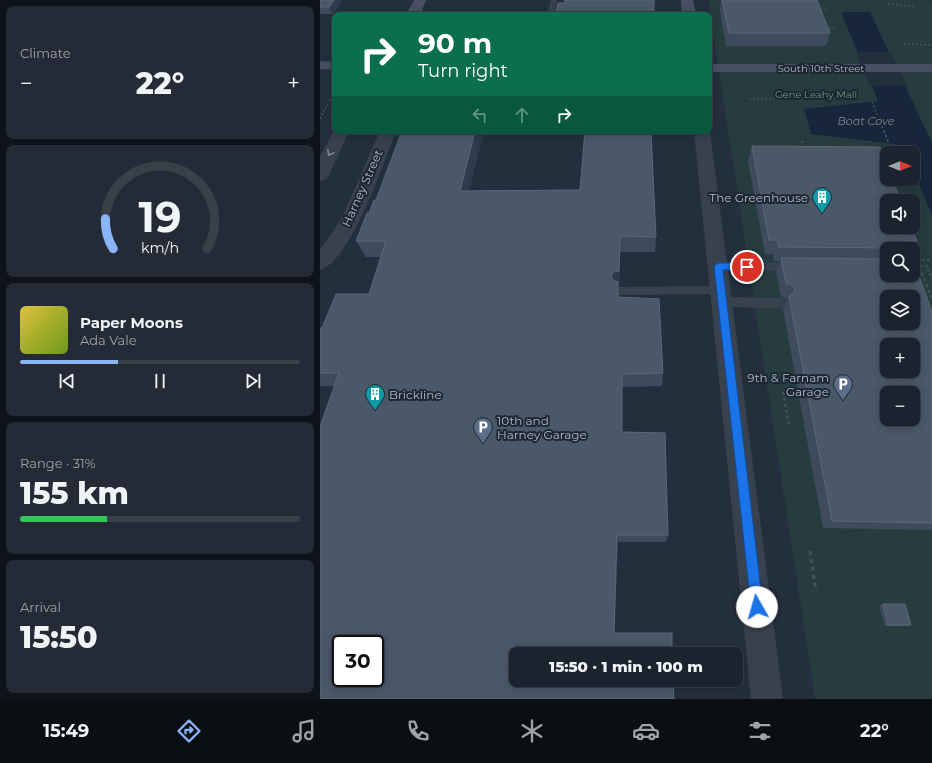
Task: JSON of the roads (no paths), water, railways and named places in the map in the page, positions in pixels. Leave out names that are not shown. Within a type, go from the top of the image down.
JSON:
[{"type":"main road","points":[[415,12],[420,0]]},
{"type":"main road","points":[[687,0],[689,12]]},
{"type":"main road","points":[[320,65],[332,66]]},
{"type":"main road","name":"South 10th Street","points":[[712,68],[932,68]]},
{"type":"street","points":[[320,175],[340,134]]},
{"type":"street","name":"Harney Street","points":[[320,263],[329,254],[350,220],[387,134]]},
{"type":"street","points":[[702,134],[767,699]]},
{"type":"lane","points":[[552,12],[554,0]]},
{"type":"lane","points":[[718,266],[808,267]]},
{"type":"lane","points":[[619,291],[722,296],[782,303]]},
{"type":"water","name":"Boat Cove","points":[[841,12],[870,12],[932,143],[932,215],[920,186],[920,146],[902,146],[811,134],[804,109],[878,101]]},
{"type":"place","name":"The Greenhouse","points":[[822,214]]},
{"type":"place","name":"9th & Farnam Garage","points":[[843,401]]},
{"type":"place","name":"Brickline","points":[[375,411]]},
{"type":"place","name":"10th and Harney Garage","points":[[483,444]]},
{"type":"park label","name":"Gene Leahy Mall","points":[[816,94]]}]
